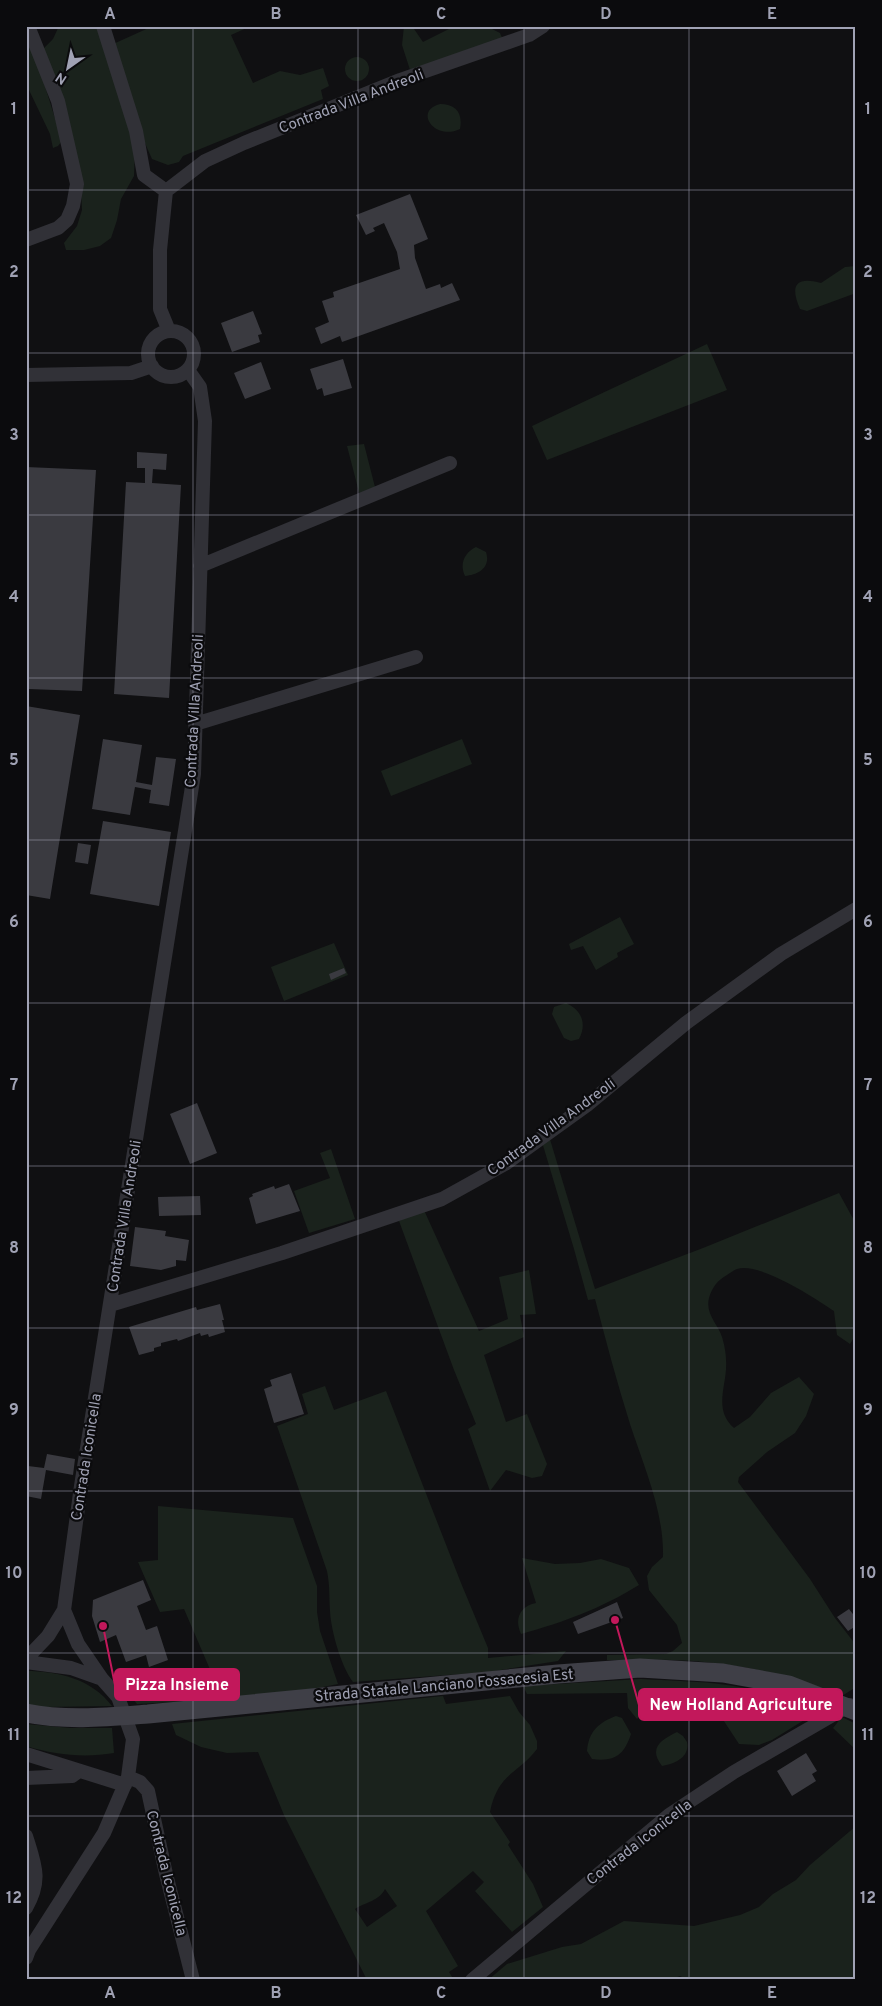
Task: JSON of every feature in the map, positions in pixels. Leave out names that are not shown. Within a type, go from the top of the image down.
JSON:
[{"type":"main road","name":"Strada Statale Lanciano Fossacesia Est","points":[[26,1713],[102,1718],[558,1674],[640,1668],[723,1673],[789,1685],[856,1711]]},
{"type":"street","points":[[26,240],[58,228],[67,220],[74,206],[77,184],[58,101],[28,26]]},
{"type":"street","points":[[103,26],[136,131],[144,175],[166,191],[160,250],[160,310],[168,331]]},
{"type":"street","name":"Contrada Villa Andreoli","points":[[166,191],[205,160],[400,80],[529,36],[543,26]]},
{"type":"street","points":[[168,331],[184,334],[193,346],[194,360],[188,370],[180,376],[166,377],[159,374],[152,366],[148,356],[151,342],[156,336],[168,331]]},
{"type":"street","points":[[26,375],[131,373],[152,366]]},
{"type":"street","name":"Contrada Villa Andreoli","points":[[188,370],[200,387],[205,421],[194,774],[110,1305],[282,1253],[442,1199],[504,1164],[587,1104],[686,1022],[781,954],[856,909]]},
{"type":"street","points":[[200,566],[450,463]]},
{"type":"street","points":[[195,724],[416,657]]},
{"type":"street","name":"Contrada Iconicella","points":[[26,1660],[48,1636],[64,1610],[110,1305]]},
{"type":"street","points":[[26,1958],[29,1950],[104,1833],[126,1781],[134,1739],[118,1697],[102,1679],[78,1644],[64,1610]]},
{"type":"street","points":[[26,1660],[71,1668],[102,1679]]},
{"type":"street","name":"Contrada Iconicella","points":[[472,1980],[669,1815],[734,1772],[856,1702]]},
{"type":"street","name":"Contrada Iconicella","points":[[26,1754],[79,1770],[126,1781],[140,1782],[148,1792],[166,1874],[193,1980]]},
{"type":"street","points":[[27,1781],[72,1776],[79,1770]]},
{"type":"street","points":[[26,1836],[35,1864],[36,1884],[26,1908]]},
{"type":"shaded area","points":[[59,26],[98,26],[135,147],[134,176],[121,199],[111,238],[100,246],[84,250],[66,250],[64,243],[77,226],[82,210],[81,190],[42,50],[53,39]]},
{"type":"shaded area","points":[[153,26],[251,26],[231,35],[253,83],[280,71],[300,75],[323,68],[329,86],[321,90],[323,99],[183,156],[179,162],[168,165],[152,159],[111,45]]},
{"type":"shaded area","points":[[404,26],[412,26],[423,42],[455,26],[488,27],[500,33],[503,40],[411,73],[402,45]]},
{"type":"shaded area","points":[[26,39],[36,57],[62,141],[53,148],[50,134],[29,90],[26,89]]},
{"type":"shaded area","points":[[357,57],[365,61],[369,69],[365,77],[357,81],[349,77],[345,69],[349,61]]},
{"type":"shaded area","points":[[440,104],[446,104],[457,110],[461,123],[460,129],[451,132],[443,131],[430,124],[428,113],[432,108]]},
{"type":"shaded area","points":[[856,266],[856,293],[807,311],[800,309],[795,289],[800,282],[812,281],[821,283],[845,267]]},
{"type":"shaded area","points":[[707,344],[727,390],[547,460],[532,426]]},
{"type":"shaded area","points":[[364,444],[376,491],[360,496],[347,446]]},
{"type":"shaded area","points":[[476,547],[486,552],[487,562],[479,572],[465,576],[463,572],[464,559]]},
{"type":"shaded area","points":[[462,739],[472,764],[391,796],[381,771]]},
{"type":"shaded area","points":[[620,917],[634,944],[617,953],[618,957],[596,970],[583,946],[571,950],[569,944]]},
{"type":"shaded area","points":[[334,943],[348,975],[284,1001],[271,967]]},
{"type":"shaded area","points":[[566,1003],[576,1009],[583,1023],[579,1039],[571,1041],[564,1038],[552,1014],[554,1007]]},
{"type":"shaded area","points":[[549,1136],[595,1289],[839,1193],[856,1224],[856,1334],[850,1344],[837,1335],[834,1311],[787,1282],[759,1271],[747,1268],[737,1269],[721,1279],[712,1290],[708,1304],[710,1314],[720,1332],[724,1345],[726,1369],[722,1404],[727,1420],[734,1428],[750,1417],[771,1393],[799,1377],[814,1394],[806,1416],[795,1433],[767,1452],[739,1477],[738,1482],[856,1645],[856,1687],[842,1696],[788,1677],[732,1665],[683,1660],[607,1660],[607,1655],[666,1654],[682,1643],[677,1625],[649,1590],[647,1576],[652,1567],[663,1557],[657,1506],[630,1424],[595,1299],[588,1300],[542,1142]]},
{"type":"shaded area","points":[[331,1149],[355,1219],[309,1233],[294,1191],[330,1178],[320,1153]]},
{"type":"shaded area","points":[[423,1208],[479,1331],[508,1319],[499,1277],[529,1270],[536,1314],[520,1315],[524,1337],[484,1355],[506,1422],[527,1414],[547,1464],[542,1476],[532,1478],[506,1470],[490,1491],[468,1429],[476,1424],[399,1221]]},
{"type":"shaded area","points":[[325,1386],[334,1410],[386,1391],[488,1648],[488,1658],[566,1651],[558,1661],[488,1672],[353,1682],[344,1667],[335,1638],[331,1619],[327,1571],[277,1426],[308,1414],[302,1394]]},
{"type":"shaded area","points":[[158,1506],[293,1518],[317,1586],[317,1612],[320,1631],[338,1684],[313,1689],[229,1699],[137,1704],[120,1683],[145,1689],[173,1687],[212,1674],[184,1609],[160,1612],[138,1562],[158,1560]]},
{"type":"shaded area","points":[[522,1558],[555,1564],[580,1563],[601,1559],[629,1568],[639,1585],[582,1614],[521,1634],[518,1618],[522,1610],[536,1603]]},
{"type":"shaded area","points":[[26,1671],[38,1671],[74,1678],[95,1689],[112,1706],[44,1707],[26,1705]]},
{"type":"shaded area","points":[[641,1679],[732,1686],[774,1694],[822,1709],[772,1740],[759,1745],[739,1744],[716,1709],[703,1701],[651,1694],[645,1710],[637,1719],[628,1708],[627,1693],[527,1694],[523,1686]]},
{"type":"shaded area","points":[[443,1696],[446,1704],[510,1696],[519,1712],[530,1725],[537,1741],[537,1749],[530,1758],[503,1782],[493,1799],[490,1812],[510,1842],[508,1845],[533,1884],[543,1907],[512,1932],[475,1891],[484,1882],[473,1871],[426,1911],[458,1966],[449,1972],[454,1980],[367,1980],[284,1815],[258,1752],[227,1753],[201,1747],[176,1735],[172,1724]],"holes":[[[385,1889],[397,1906],[367,1927],[355,1909],[376,1899]]]},
{"type":"shaded area","points":[[616,1716],[622,1718],[631,1734],[625,1747],[622,1752],[613,1758],[592,1759],[587,1751],[592,1733],[599,1725]]},
{"type":"shaded area","points":[[842,1717],[856,1724],[856,1750],[833,1728]]},
{"type":"shaded area","points":[[26,1724],[71,1728],[112,1728],[114,1753],[70,1755],[26,1746]]},
{"type":"shaded area","points":[[677,1732],[687,1742],[686,1752],[684,1756],[672,1764],[662,1766],[658,1760],[656,1749],[666,1738]]},
{"type":"shaded area","points":[[856,1826],[856,1980],[688,1980],[680,1976],[670,1980],[488,1980],[507,1964],[562,1947],[581,1944],[624,1921],[694,1926],[740,1915],[759,1907],[773,1894],[796,1880],[810,1865]]},
{"type":"building","points":[[410,194],[428,239],[414,245],[415,258],[426,289],[440,284],[441,288],[452,283],[460,300],[342,342],[340,336],[321,344],[315,328],[329,322],[322,301],[334,297],[333,292],[400,269],[397,252],[384,223],[373,228],[375,231],[366,235],[356,215]]},
{"type":"building","points":[[253,311],[262,334],[258,335],[260,342],[232,352],[221,323]]},
{"type":"building","points":[[343,359],[352,388],[324,396],[322,388],[317,390],[310,369]]},
{"type":"building","points":[[261,362],[271,389],[245,399],[234,373]]},
{"type":"building","points":[[137,452],[167,454],[166,470],[153,469],[152,483],[181,485],[169,698],[114,694],[126,482],[145,483],[145,468],[137,468]]},
{"type":"building","points":[[26,467],[96,470],[82,691],[29,689],[27,698]]},
{"type":"building","points":[[26,706],[80,715],[50,899],[26,895]]},
{"type":"building","points":[[103,739],[142,745],[136,782],[152,785],[156,757],[176,759],[169,806],[149,803],[151,790],[135,787],[130,815],[92,809]]},
{"type":"building","points":[[103,821],[171,832],[159,906],[90,894]]},
{"type":"building","points":[[78,843],[91,845],[88,864],[75,862]]},
{"type":"building","points":[[344,968],[346,973],[331,980],[329,974]]},
{"type":"building","points":[[197,1103],[217,1153],[190,1164],[170,1114]]},
{"type":"building","points":[[289,1184],[300,1211],[256,1224],[249,1198],[253,1196],[252,1194],[274,1186],[275,1189]]},
{"type":"building","points":[[200,1196],[201,1215],[159,1216],[158,1197]]},
{"type":"building","points":[[135,1227],[166,1231],[165,1236],[189,1240],[186,1261],[176,1260],[176,1266],[161,1270],[130,1266]]},
{"type":"building","points":[[220,1304],[225,1332],[209,1337],[208,1334],[201,1336],[200,1333],[178,1341],[177,1339],[161,1343],[161,1346],[154,1348],[154,1351],[139,1355],[129,1327],[196,1307],[197,1310]]},
{"type":"building","points":[[291,1373],[304,1414],[274,1423],[264,1389],[272,1386],[270,1380]]},
{"type":"building","points":[[47,1454],[75,1459],[73,1475],[46,1470],[41,1499],[26,1496],[28,1466],[44,1468]]},
{"type":"building","points":[[143,1580],[151,1600],[137,1606],[146,1630],[157,1626],[168,1660],[149,1667],[146,1655],[126,1662],[116,1635],[100,1642],[92,1616],[93,1600]]},
{"type":"building","points":[[617,1602],[623,1618],[578,1634],[573,1622]]},
{"type":"building","points":[[849,1609],[856,1618],[856,1626],[848,1631],[837,1617]]},
{"type":"building","points":[[806,1753],[817,1771],[812,1774],[816,1781],[792,1796],[777,1771]]},
{"type":"place","name":"New Holland Agriculture","points":[[615,1620]]},
{"type":"place","name":"Pizza Insieme","points":[[103,1626]]}]
